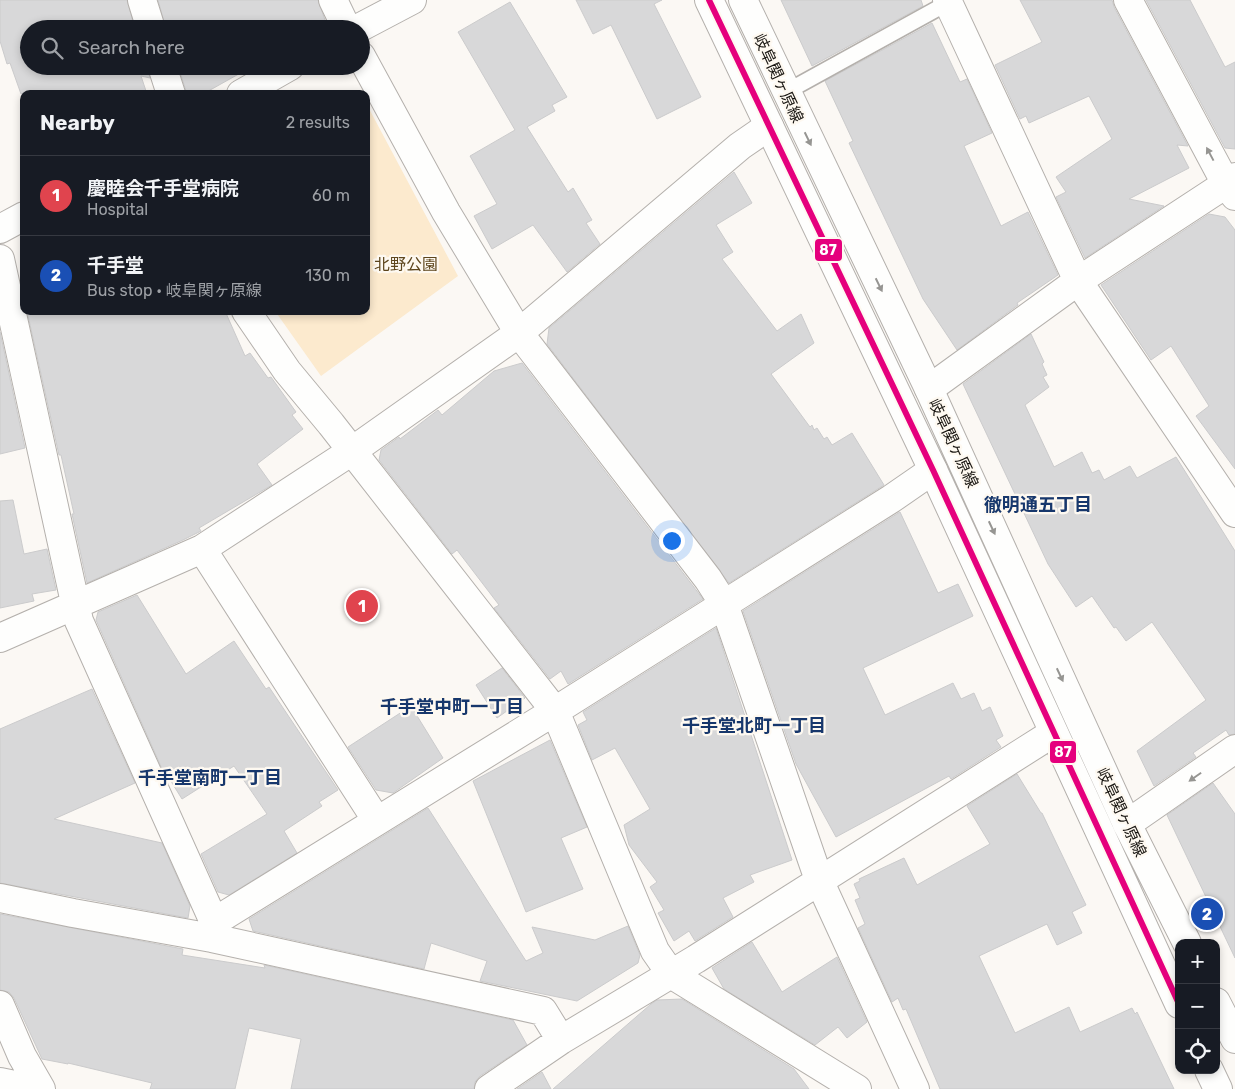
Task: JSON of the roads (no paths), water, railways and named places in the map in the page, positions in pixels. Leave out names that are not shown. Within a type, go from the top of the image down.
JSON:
[{"type":"street","points":[[142,0],[148,20]]},
{"type":"street","points":[[333,0],[343,20]]},
{"type":"street","points":[[370,22],[412,0]]},
{"type":"street","name":"岐阜関ヶ原線","points":[[709,0],[934,470],[1175,995]]},
{"type":"street","name":"岐阜関ヶ原線","points":[[742,0],[929,389],[1127,824],[1185,939]]},
{"type":"street","points":[[929,389],[1078,281],[1232,186],[1128,0]]},
{"type":"street","points":[[950,1],[1078,281],[1235,513]]},
{"type":"street","points":[[370,73],[446,212],[519,333],[708,579],[724,604],[820,880],[916,1089]]},
{"type":"street","points":[[165,75],[170,90]]},
{"type":"street","points":[[248,90],[274,75]]},
{"type":"street","points":[[0,638],[202,549],[352,451],[519,333],[740,146],[769,126]]},
{"type":"street","points":[[0,229],[20,218]]},
{"type":"street","points":[[0,259],[79,621],[213,930]]},
{"type":"street","points":[[249,315],[286,371],[332,424],[555,711],[655,952],[671,974],[857,1089]]},
{"type":"street","points":[[213,930],[377,821],[555,711],[934,470]]},
{"type":"street","points":[[202,549],[377,821]]},
{"type":"street","points":[[489,1089],[561,1040],[671,974],[1054,732]]},
{"type":"street","points":[[1127,824],[1235,749]]},
{"type":"street","points":[[0,898],[73,913],[213,930],[543,1011],[561,1040]]},
{"type":"street","points":[[0,1005],[22,1056],[41,1089]]},
{"type":"street","points":[[1220,1010],[1235,1039]]},
{"type":"street","points":[[1212,1074],[1218,1089]]},
{"type":"street","points":[[0,1082],[34,1089]]},
{"type":"lane","points":[[786,92],[950,1]]},
{"type":"place","name":"慶睦会千手堂病院","points":[[362,606]]},
{"type":"place","name":"千手堂","points":[[1207,914]]},
{"type":"district","name":"徹明通五丁目","points":[[1038,505]]},
{"type":"district","name":"千手堂中町一丁目","points":[[452,707]]},
{"type":"district","name":"千手堂北町一丁目","points":[[754,726]]},
{"type":"district","name":"千手堂南町一丁目","points":[[210,778]]},
{"type":"park label","name":"北野公園","points":[[406,264]]}]
